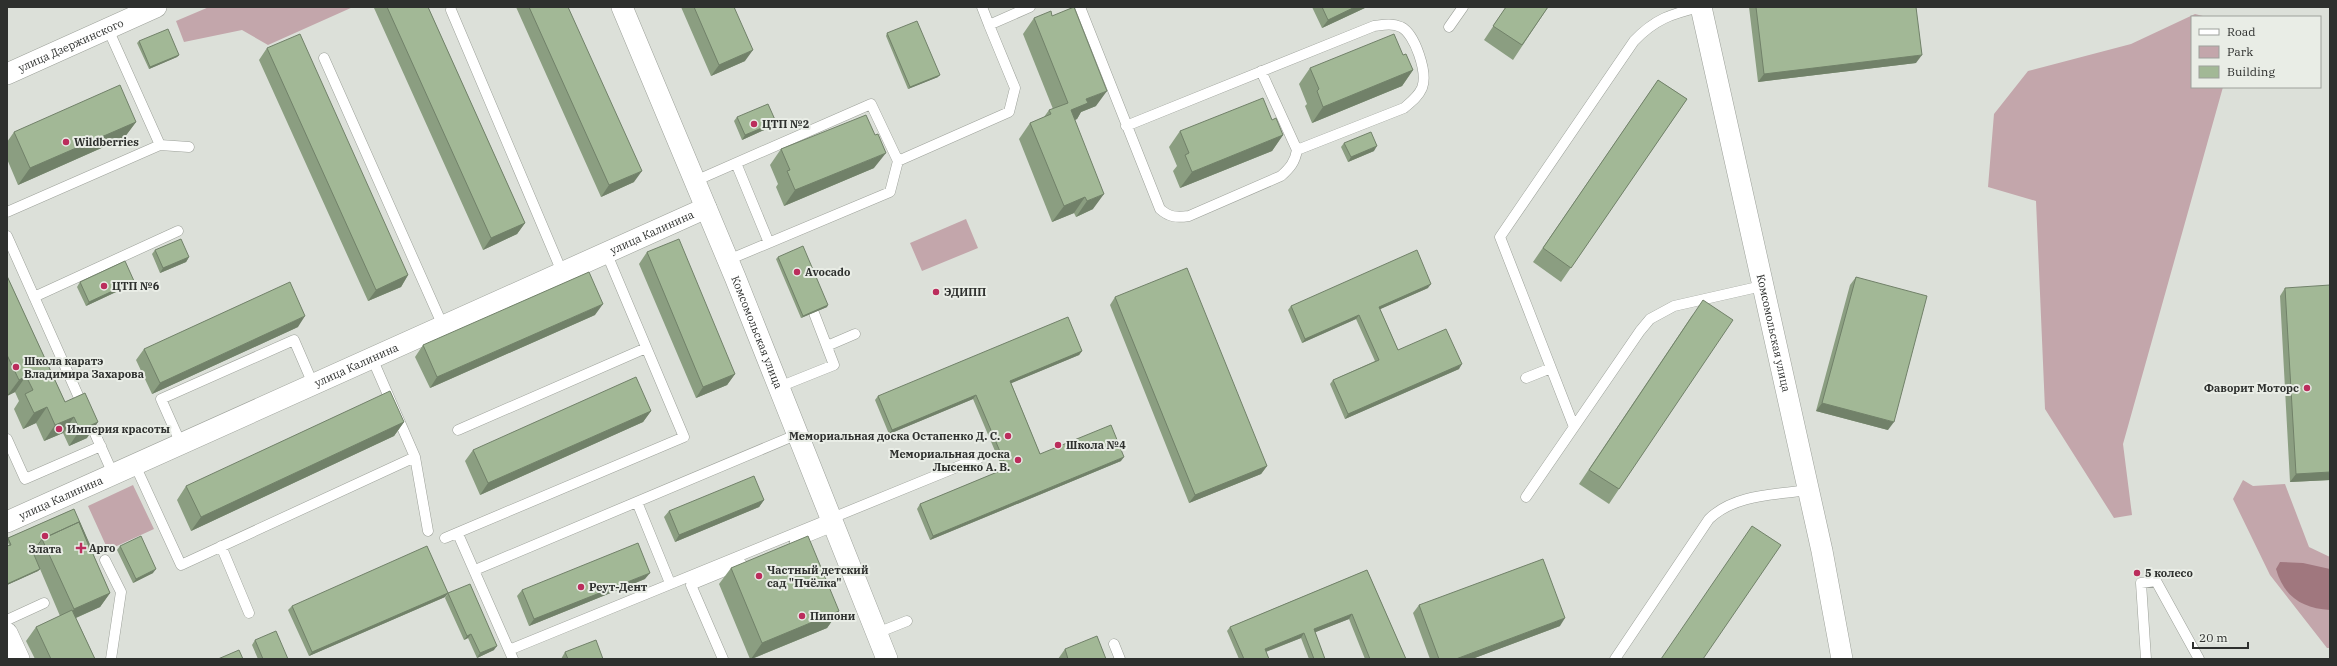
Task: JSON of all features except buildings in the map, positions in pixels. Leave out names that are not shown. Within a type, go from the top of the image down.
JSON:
[{"type":"street","name":"улица Дзержинского","points":[[7,74],[156,7]]},
{"type":"street","name":"Комсомольская улица","points":[[622,7],[728,260],[798,434],[877,633],[882,657]]},
{"type":"street","name":"Комсомольская улица","points":[[1700,7],[1808,490],[1832,602],[1842,659]]},
{"type":"street","name":"улица Калинина","points":[[7,522],[706,208]]},
{"type":"street","points":[[7,633],[18,659]]},
{"type":"lane","points":[[898,161],[1009,112],[1015,88],[982,7]]},
{"type":"lane","points":[[989,25],[1030,7]]},
{"type":"lane","points":[[1080,7],[1126,126],[1160,208],[1168,216],[1179,218],[1189,216],[1281,176],[1289,170],[1295,160],[1297,150],[1262,71]]},
{"type":"lane","points":[[1449,27],[1463,7]]},
{"type":"lane","points":[[1574,427],[1500,237],[1634,42],[1647,28],[1658,20],[1700,7]]},
{"type":"lane","points":[[451,10],[562,272]]},
{"type":"lane","points":[[1126,126],[1374,26],[1388,24],[1402,28],[1410,37],[1422,63],[1424,73],[1422,87],[1415,99],[1404,108],[1297,150]]},
{"type":"lane","points":[[108,29],[160,145]]},
{"type":"lane","points":[[324,58],[443,326]]},
{"type":"lane","points":[[695,181],[871,104],[898,161],[890,192],[728,260]]},
{"type":"lane","points":[[7,212],[160,145],[189,147]]},
{"type":"lane","points":[[736,163],[768,243]]},
{"type":"lane","points":[[34,297],[178,231]]},
{"type":"lane","points":[[7,236],[113,474]]},
{"type":"lane","points":[[445,538],[458,534],[684,437],[606,252]]},
{"type":"lane","points":[[1526,497],[1640,331],[1650,319],[1674,306],[1762,286]]},
{"type":"lane","points":[[779,387],[834,365],[814,313]]},
{"type":"lane","points":[[827,346],[855,334]]},
{"type":"lane","points":[[181,444],[161,399],[294,340],[313,384]]},
{"type":"lane","points":[[458,430],[646,348]]},
{"type":"lane","points":[[372,358],[415,457],[428,531]]},
{"type":"lane","points":[[1526,378],[1551,368]]},
{"type":"lane","points":[[475,570],[798,434]]},
{"type":"lane","points":[[7,439],[25,479],[101,446]]},
{"type":"lane","points":[[135,465],[181,565],[415,457]]},
{"type":"lane","points":[[724,659],[691,585],[979,458]]},
{"type":"lane","points":[[1615,659],[1709,519],[1720,509],[1742,500],[1808,490]]},
{"type":"lane","points":[[637,502],[670,584]]},
{"type":"lane","points":[[458,534],[511,654],[670,584],[832,522]]},
{"type":"lane","points":[[221,546],[249,613]]},
{"type":"lane","points":[[105,560],[121,592],[111,659]]},
{"type":"lane","points":[[2146,659],[2141,583],[2156,582],[2199,659]]},
{"type":"lane","points":[[7,620],[44,603]]},
{"type":"lane","points":[[877,633],[906,621]]},
{"type":"lane","points":[[1114,644],[1120,659]]},
{"type":"green space","points":[[209,7],[353,7],[268,45],[242,30],[184,42],[176,21]]},
{"type":"green space","points":[[2195,14],[2203,16],[2191,16],[2191,88],[2223,88],[2123,444],[2132,515],[2114,518],[2045,409],[2036,201],[1988,187],[1994,114],[2028,71],[2131,44]]},
{"type":"green space","points":[[966,219],[978,248],[922,271],[910,243]]},
{"type":"green space","points":[[2243,480],[2253,486],[2285,484],[2309,547],[2330,557],[2330,648],[2327,648],[2270,575],[2233,499]]},
{"type":"green space","points":[[133,485],[154,529],[108,550],[88,506]]},
{"type":"shaded area","points":[[2280,562],[2303,563],[2330,569],[2330,610],[2303,604],[2289,594],[2279,579],[2276,569]]},
{"type":"place","name":"ЦТП №2","points":[[754,124]]},
{"type":"place","name":"Wildberries","points":[[66,142]]},
{"type":"place","name":"Avocado","points":[[797,272]]},
{"type":"place","name":"ЦТП №6","points":[[104,286]]},
{"type":"place","name":"ЭДИПП","points":[[936,292]]},
{"type":"place","name":"Школа каратэ Владимира Захарова","points":[[16,367]]},
{"type":"place","name":"Фаворит Моторс","points":[[2307,388]]},
{"type":"place","name":"Империя красоты","points":[[59,429]]},
{"type":"place","name":"Мемориальная доска Остапенко Д. С.","points":[[1008,436]]},
{"type":"place","name":"Школа №4","points":[[1058,445]]},
{"type":"place","name":"Мемориальная доска Лысенко А. В.","points":[[1018,460]]},
{"type":"place","name":"Злата","points":[[45,536]]},
{"type":"place","name":"Арго","points":[[81,548]]},
{"type":"place","name":"5 колесо","points":[[2137,573]]},
{"type":"place","name":"Частный детский сад \"Пчёлка\"","points":[[759,576]]},
{"type":"place","name":"Реут-Дент","points":[[581,587]]},
{"type":"place","name":"Пипони","points":[[802,616]]}]
